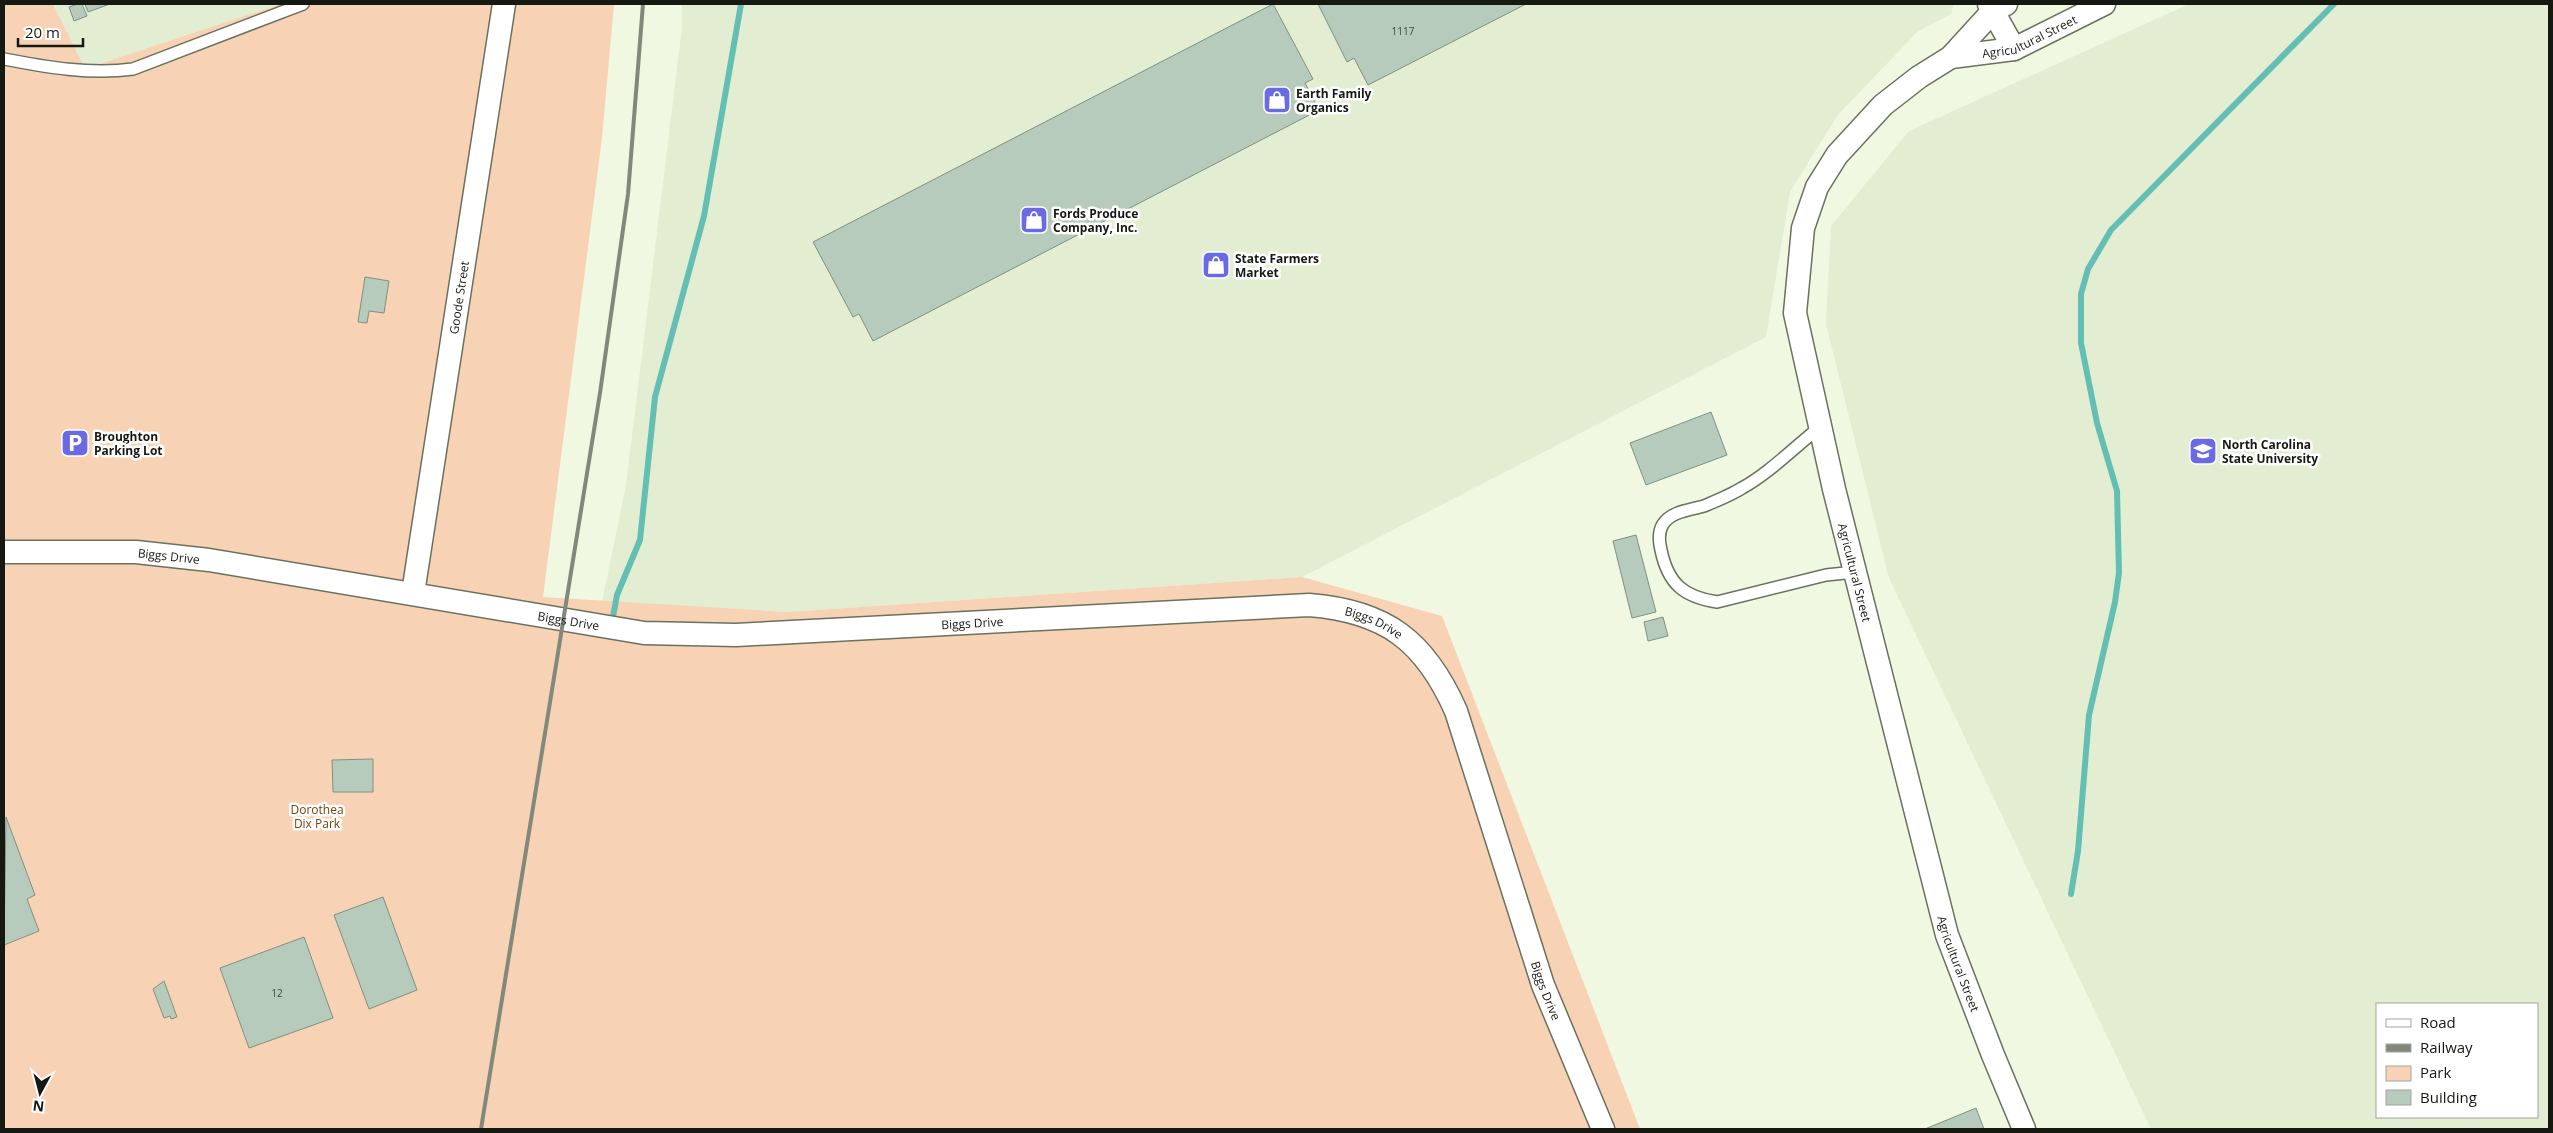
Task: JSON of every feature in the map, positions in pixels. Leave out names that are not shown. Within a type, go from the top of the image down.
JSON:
[{"type":"street","name":"Goode Street","points":[[413,593],[504,4]]},
{"type":"street","name":"Agricultural Street","points":[[1951,57],[2014,49],[2104,4]]},
{"type":"street","name":"Agricultural Street","points":[[1996,6],[1951,57],[1919,77],[1882,105],[1837,155],[1818,187],[1803,228],[1795,313],[1855,572],[1947,935],[1993,1055],[2024,1129]]},
{"type":"street","points":[[1996,6],[2014,49]]},
{"type":"street","name":"Biggs Drive","points":[[4,552],[136,552],[209,560],[644,633],[688,635],[754,635],[1309,605],[1352,611],[1388,625],[1408,640],[1432,664],[1452,703],[1543,984],[1603,1129]]},
{"type":"lane","points":[[4,59],[94,71],[111,72],[133,69],[295,5]]},
{"type":"lane","points":[[1820,427],[1743,488],[1705,505],[1676,513],[1663,525],[1659,539],[1662,556],[1670,578],[1683,591],[1700,600],[1717,602],[1748,596],[1826,575],[1855,572]]},
{"type":"shaded area","points":[[53,4],[281,4],[85,70]]},
{"type":"shaded area","name":"State Farmers Market","points":[[682,4],[1954,4],[1951,14],[1917,32],[1837,116],[1790,192],[1766,337],[1302,577],[788,612],[602,602],[626,485],[682,28]]},
{"type":"shaded area","name":"North Carolina State University","points":[[2189,4],[2549,4],[2549,1129],[2151,1129],[1889,578],[1826,324],[1831,226],[1909,131]]},
{"type":"green space","name":"Dorothea Dix Park","points":[[4,4],[53,4],[85,69],[281,4],[614,4],[602,138],[543,597],[788,612],[1302,577],[1442,616],[1640,1129],[4,1129]]},
{"type":"building","points":[[82,4],[87,16],[74,21],[69,7]]},
{"type":"building","points":[[85,4],[110,4],[88,12]]},
{"type":"building","points":[[1273,4],[1313,79],[1305,83],[1319,110],[873,341],[859,314],[853,317],[813,242]]},
{"type":"building","points":[[1318,4],[1526,4],[1368,85],[1354,58],[1347,62]]},
{"type":"building","points":[[365,277],[389,281],[384,313],[369,311],[367,323],[358,322]]},
{"type":"building","points":[[1711,412],[1727,455],[1646,485],[1630,443]]},
{"type":"building","points":[[1636,535],[1656,612],[1632,618],[1613,541]]},
{"type":"building","points":[[1663,617],[1668,636],[1648,641],[1644,622]]},
{"type":"building","points":[[373,759],[373,792],[333,792],[332,760]]},
{"type":"building","points":[[6,817],[35,895],[27,899],[39,931],[4,945]]},
{"type":"building","points":[[383,897],[417,990],[369,1009],[334,915]]},
{"type":"building","points":[[304,937],[333,1018],[249,1048],[220,968]]},
{"type":"building","points":[[164,981],[177,1017],[171,1019],[170,1016],[164,1018],[153,989]]},
{"type":"building","points":[[1976,1108],[1984,1129],[1925,1129]]},
{"type":"waterway","points":[[612,622],[617,595],[640,540],[655,397],[704,216],[741,4]]},
{"type":"waterway","points":[[2071,894],[2078,851],[2089,715],[2115,602],[2119,573],[2117,491],[2097,423],[2081,343],[2081,294],[2088,269],[2111,230],[2334,4]]},
{"type":"railway","points":[[481,1129],[600,393],[628,194],[643,4]]},
{"type":"place","name":"Earth Family Organics","points":[[1277,100]]},
{"type":"place","name":"Fords Produce Company, Inc.","points":[[1034,220]]},
{"type":"place","name":"State Farmers Market","points":[[1216,265]]},
{"type":"place","name":"Broughton Parking Lot","points":[[75,443]]},
{"type":"place","name":"North Carolina State University","points":[[2203,451]]}]
